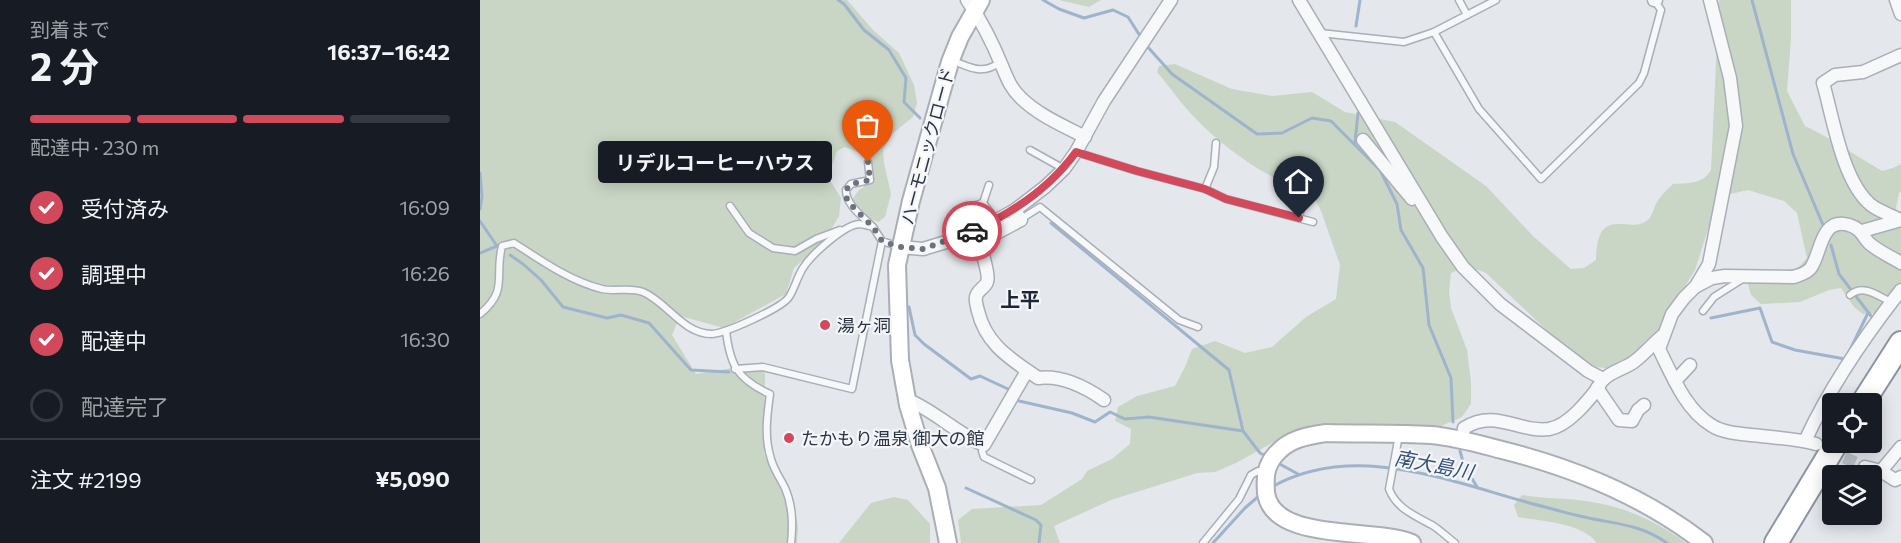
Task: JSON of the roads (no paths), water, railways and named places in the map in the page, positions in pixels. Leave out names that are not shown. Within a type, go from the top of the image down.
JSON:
[{"type":"highway","points":[[1869,393],[1901,343]]},
{"type":"highway","points":[[1882,399],[1901,370]]},
{"type":"highway","points":[[1776,543],[1819,443]]},
{"type":"highway","points":[[1794,543],[1822,497]]},
{"type":"street","points":[[1104,400],[1065,379],[1051,376],[1038,378],[1011,360],[988,336],[980,320],[975,298],[987,283],[988,276],[980,242],[1018,215],[1064,169],[1085,137],[1104,101],[1171,0]]},
{"type":"street","points":[[1299,0],[1442,237],[1463,267],[1500,304],[1588,371],[1600,384],[1619,420],[1632,421],[1644,405]]},
{"type":"street","points":[[1710,0],[1730,78],[1736,126],[1709,264],[1696,286],[1672,314],[1659,349],[1675,386],[1692,408],[1711,425],[1742,434],[1819,443],[1820,410],[1878,318],[1901,290]]},
{"type":"street","points":[[974,4],[1008,82],[1020,98],[1085,137]]},
{"type":"street","name":"ハーモニックロード","points":[[948,543],[937,488],[920,446],[906,399],[900,360],[897,289],[900,247],[911,201],[950,60],[974,4]]},
{"type":"street","points":[[1901,55],[1863,72],[1836,75],[1823,83],[1839,149],[1857,186],[1871,205],[1901,220]]},
{"type":"street","points":[[1363,140],[1410,197],[1423,206]]},
{"type":"street","points":[[900,247],[923,249],[946,242],[997,220],[1018,215]]},
{"type":"street","points":[[1862,231],[1901,220]]},
{"type":"street","points":[[1696,286],[1712,278],[1725,276],[1794,277],[1805,273],[1813,266],[1820,239],[1828,230],[1838,225],[1848,224],[1862,231],[1869,243],[1901,263]]},
{"type":"street","points":[[1462,441],[1464,428],[1479,421],[1502,421],[1536,429],[1549,429],[1562,425],[1600,384],[1634,362],[1665,333]]},
{"type":"street","points":[[1675,386],[1690,365]]},
{"type":"street","points":[[906,399],[926,407],[969,438],[984,445],[1027,370]]},
{"type":"street","points":[[1412,543],[1392,538],[1306,532],[1281,519],[1272,511],[1267,497],[1268,468],[1291,442],[1310,435],[1326,433],[1429,435],[1538,459],[1597,480],[1671,520],[1704,543]]},
{"type":"street","points":[[1882,470],[1901,447]]},
{"type":"street","points":[[1882,472],[1895,480],[1901,477]]},
{"type":"lane","points":[[1459,0],[1467,15]]},
{"type":"lane","points":[[1317,33],[1404,42],[1434,32],[1496,0]]},
{"type":"lane","points":[[1434,32],[1479,109],[1541,179],[1639,83],[1644,73],[1661,10],[1655,0]]},
{"type":"lane","points":[[950,60],[973,69],[983,70],[992,68],[1000,62]]},
{"type":"lane","points":[[1205,189],[1214,167],[1216,143]]},
{"type":"lane","points":[[1030,150],[1064,169]]},
{"type":"lane","points":[[1076,152],[1205,189],[1226,199],[1313,222]]},
{"type":"lane","points":[[868,162],[870,180],[851,184],[846,190],[846,197],[873,227],[882,241],[900,247]]},
{"type":"lane","points":[[983,203],[989,184]]},
{"type":"lane","points":[[956,211],[983,203]]},
{"type":"lane","points":[[983,203],[997,220]]},
{"type":"lane","points":[[1299,218],[1302,204]]},
{"type":"lane","points":[[730,206],[749,233],[773,248],[795,251],[816,239],[858,224],[873,227]]},
{"type":"lane","points":[[1018,215],[1040,207],[1179,320],[1198,327]]},
{"type":"lane","points":[[480,314],[492,304],[499,287],[502,246],[514,243],[582,284],[607,290],[642,291],[664,305],[692,328],[705,333],[735,329],[788,299],[802,269],[811,257],[847,228]]},
{"type":"lane","points":[[735,369],[764,367],[852,389],[882,241]]},
{"type":"lane","points":[[1703,312],[1714,297],[1748,276]]},
{"type":"lane","points":[[1850,295],[1857,289],[1864,289],[1892,302]]},
{"type":"lane","points":[[726,331],[729,357],[735,369],[753,386],[770,394],[766,426],[768,450],[771,462],[785,487],[791,505],[793,526],[791,543]]},
{"type":"lane","points":[[1400,435],[1393,460],[1389,489],[1392,497],[1411,515],[1434,526],[1455,543]]},
{"type":"lane","points":[[984,445],[982,451],[984,457],[1031,480]]},
{"type":"lane","points":[[1203,543],[1239,499],[1251,475],[1268,468]]},
{"type":"waterway","points":[[838,0],[844,4],[864,30],[889,50],[906,78],[904,102],[920,118]]},
{"type":"waterway","points":[[1043,0],[1059,9],[1084,18],[1113,10],[1128,17],[1142,39]]},
{"type":"waterway","points":[[1356,26],[1360,0]]},
{"type":"waterway","points":[[1752,0],[1793,154],[1823,225]]},
{"type":"waterway","points":[[1146,45],[1172,74],[1257,134],[1282,133],[1312,118],[1331,121],[1380,170],[1397,204],[1401,230],[1423,268],[1429,325],[1451,378],[1453,422]]},
{"type":"waterway","points":[[1355,143],[1358,113]]},
{"type":"waterway","points":[[480,173],[482,197],[480,209]]},
{"type":"waterway","points":[[480,221],[497,246],[480,253]]},
{"type":"waterway","points":[[1051,223],[1229,370],[1243,431],[1260,453],[1268,457]]},
{"type":"waterway","points":[[1831,245],[1839,274],[1871,316]]},
{"type":"waterway","points":[[510,255],[541,280],[563,307],[607,318],[621,315],[649,323],[691,370],[729,372]]},
{"type":"waterway","points":[[909,307],[915,335],[924,344],[971,379],[980,376],[1008,389]]},
{"type":"waterway","points":[[1711,318],[1760,308],[1772,342],[1795,350],[1845,359]]},
{"type":"waterway","points":[[1848,354],[1868,313]]},
{"type":"waterway","points":[[1019,401],[1072,413],[1095,422],[1110,412],[1125,419],[1149,417],[1243,431]]},
{"type":"waterway","points":[[1460,451],[1464,465],[1477,487]]},
{"type":"waterway","points":[[1276,462],[1298,474]]},
{"type":"waterway","name":"南大島川","points":[[1270,488],[1303,474],[1337,467],[1372,466],[1407,470],[1572,514],[1634,527],[1667,543]]},
{"type":"waterway","points":[[966,488],[1036,520],[1041,525],[1039,543]]},
{"type":"waterway","name":"南大島川","points":[[1213,543],[1260,495]]},
{"type":"tunnel","points":[[1835,453],[1861,465]]},
{"type":"place","name":"リデルコーヒーハウス","points":[[868,162]]},
{"type":"place","name":"湯ヶ洞","points":[[825,325]]},
{"type":"place","name":"たかもり温泉 御大の館","points":[[789,438]]},
{"type":"district","name":"上平","points":[[1020,299]]}]
